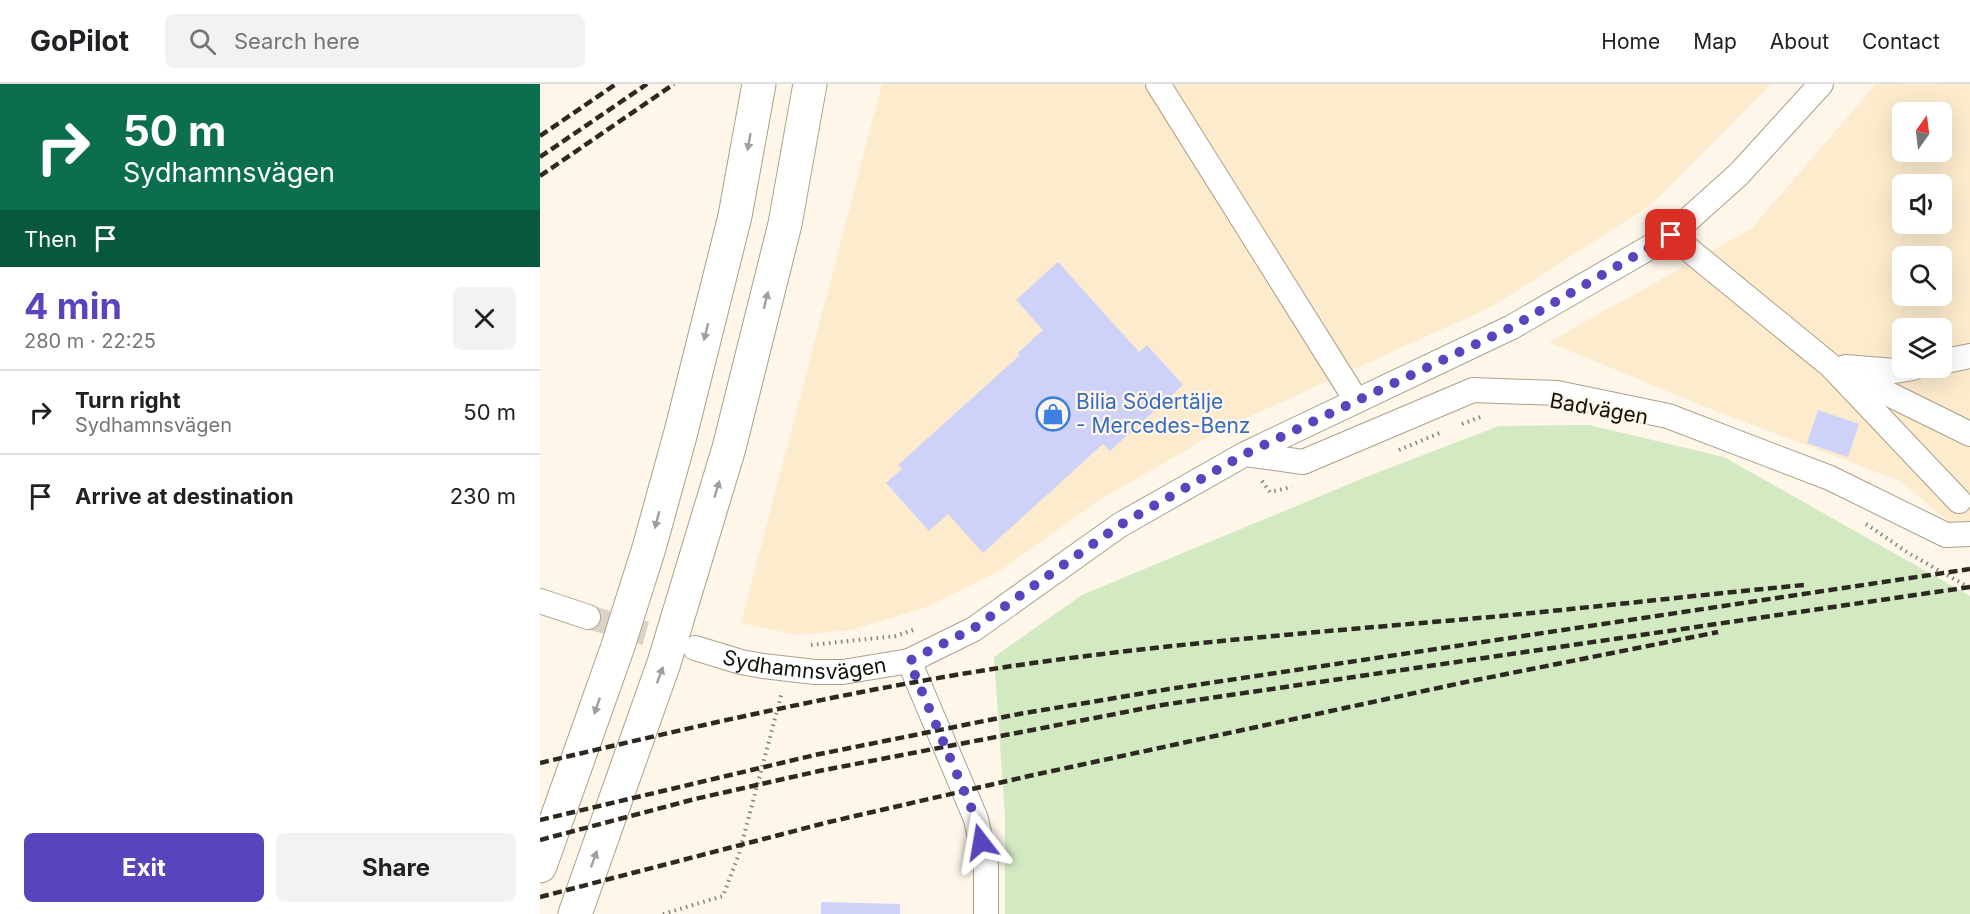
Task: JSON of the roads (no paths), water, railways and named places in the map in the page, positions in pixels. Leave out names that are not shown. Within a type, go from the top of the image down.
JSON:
[{"type":"highway","points":[[540,866],[617,649],[652,538],[735,216],[759,84]]},
{"type":"highway","points":[[575,914],[664,663],[729,448],[785,224],[810,84]]},
{"type":"street","points":[[1158,84],[1356,400]]},
{"type":"street","name":"Sydhamnsvägen","points":[[695,648],[741,662],[788,670],[843,672],[909,661],[974,628],[1120,525],[1245,454],[1512,327],[1671,235],[1739,174],[1821,84]]},
{"type":"street","points":[[1671,235],[1831,366],[1959,501]]},
{"type":"street","points":[[1952,360],[1970,356]]},
{"type":"street","points":[[1831,366],[1892,371]]},
{"type":"street","points":[[1831,366],[1970,434]]},
{"type":"street","points":[[1245,454],[1304,462],[1473,390],[1557,393],[1668,416],[1830,478],[1946,535],[1970,534]]},
{"type":"street","points":[[540,601],[588,617]]},
{"type":"street","points":[[909,661],[976,819],[986,866],[986,914]]},
{"type":"tunnel","points":[[588,617],[687,645]]},
{"type":"railway","points":[[540,136],[616,84]]},
{"type":"railway","points":[[540,157],[647,84]]},
{"type":"railway","points":[[540,176],[674,84]]},
{"type":"railway","points":[[540,820],[815,755],[1019,714],[1169,689],[1970,569]]},
{"type":"railway","points":[[540,763],[834,697],[1012,666],[1191,644],[1491,617],[1804,585]]},
{"type":"railway","points":[[540,840],[695,799],[819,771],[1162,705],[1970,587]]},
{"type":"railway","points":[[540,897],[829,822],[1029,776],[1461,683],[1718,632]]},
{"type":"place","name":"Bilia Södertälje - Mercedes-Benz","points":[[1053,414]]}]
